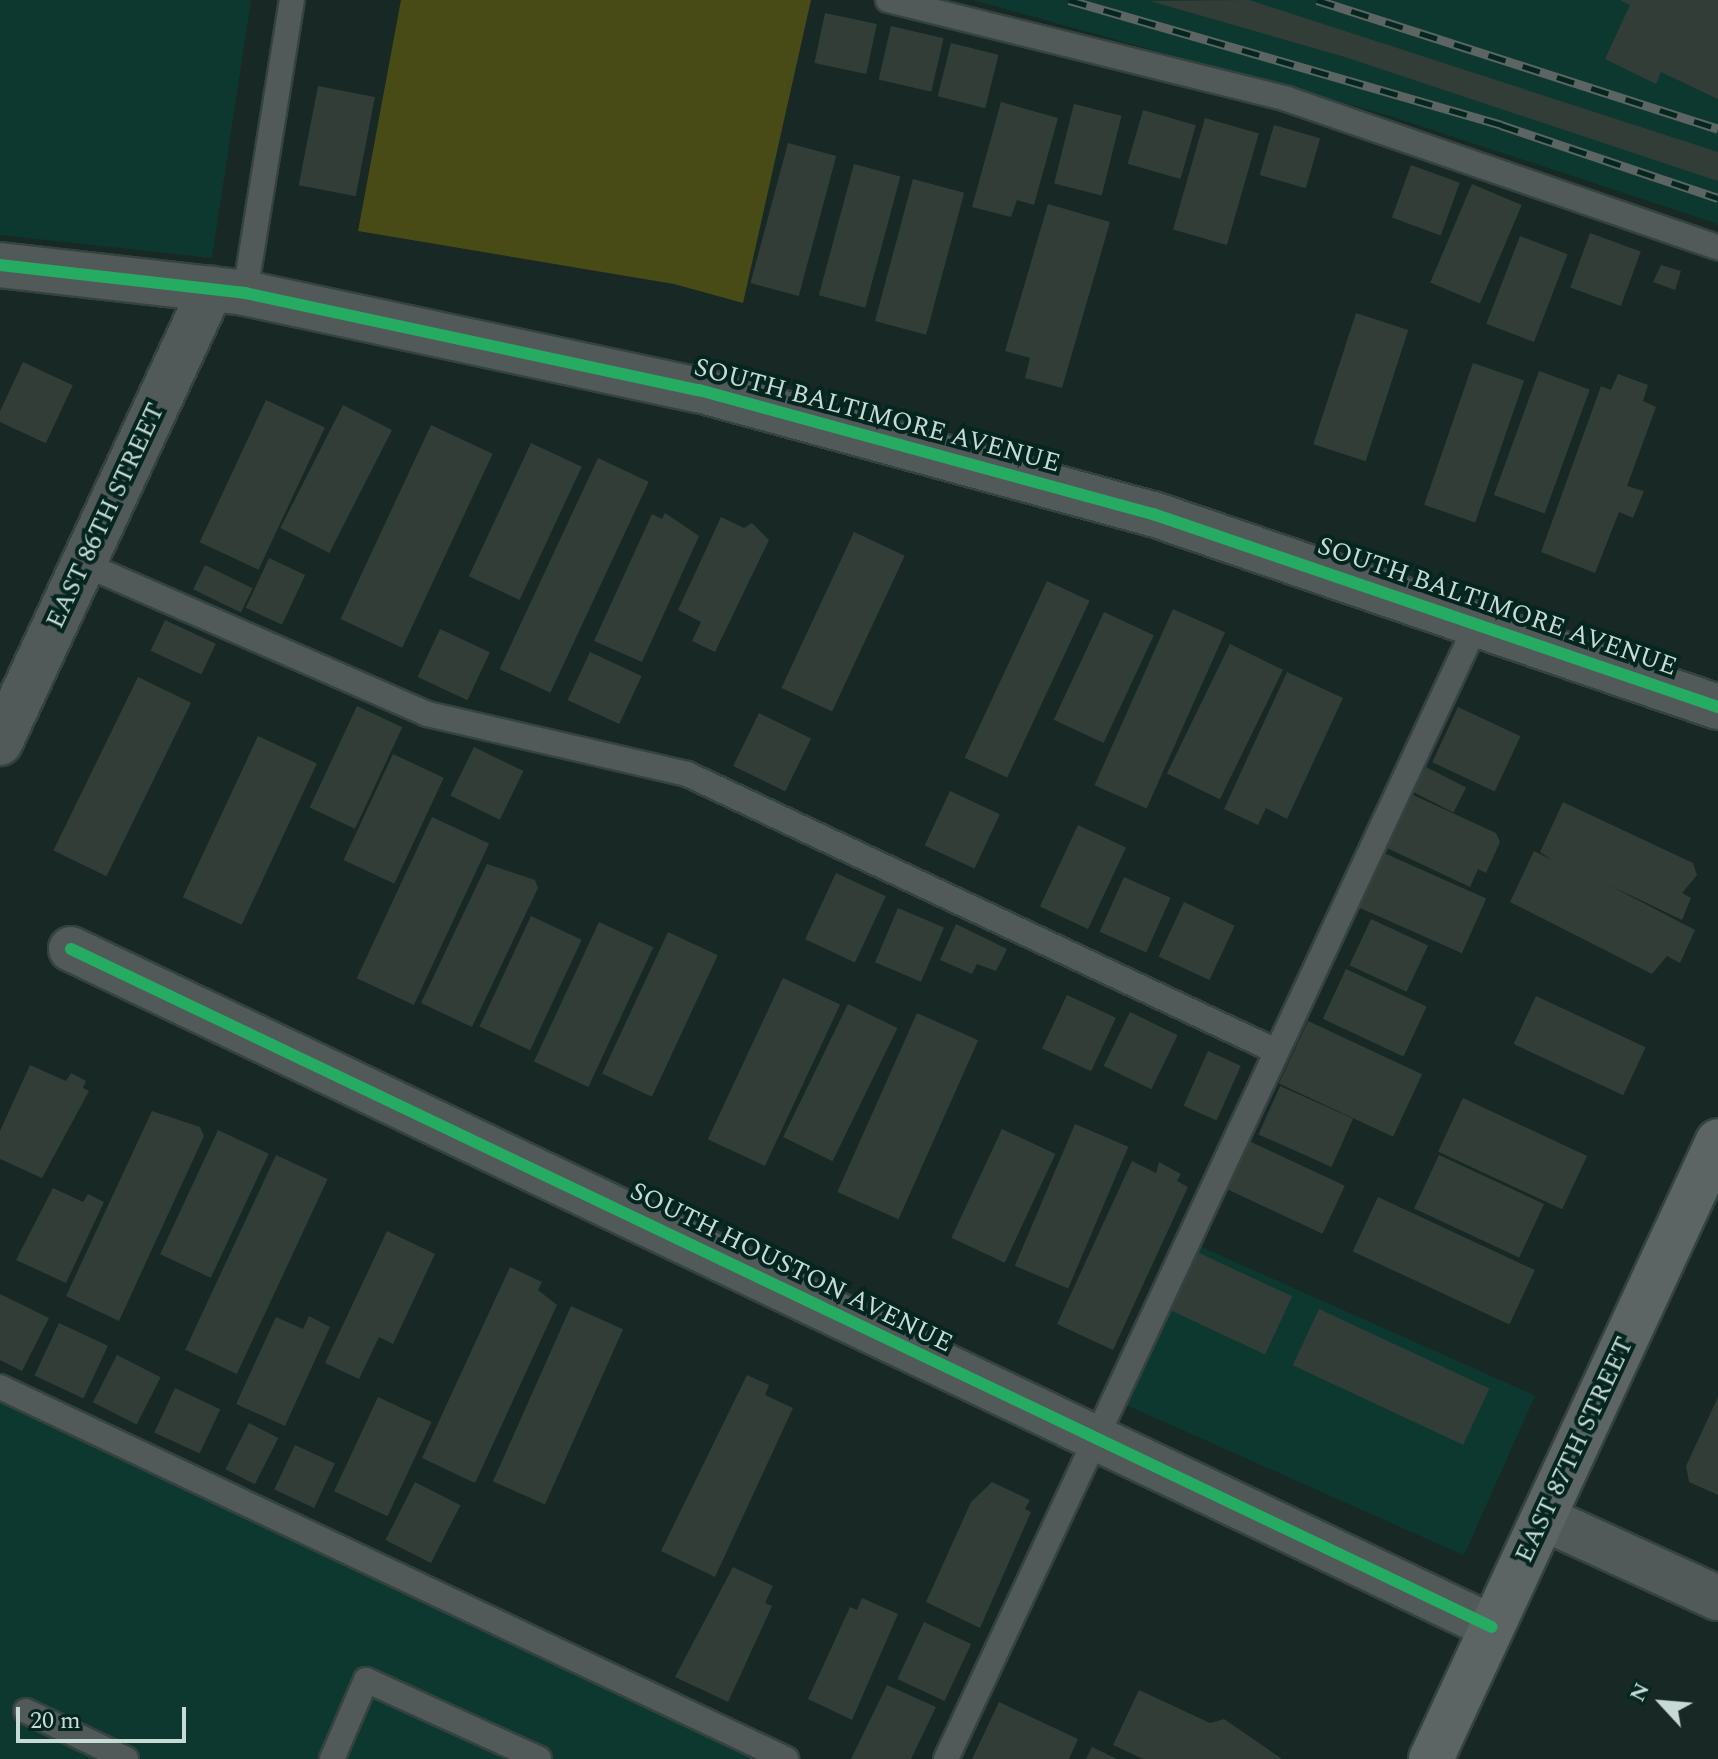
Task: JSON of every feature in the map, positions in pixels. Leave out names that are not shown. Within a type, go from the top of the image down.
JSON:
[{"type":"main road","name":"EAST 87TH STREET","points":[[1431,1759],[1718,1141]]},
{"type":"street","name":"SOUTH BALTIMORE AVENUE","points":[[0,265],[228,291],[714,394],[1153,514],[1478,621],[1718,707]]},
{"type":"street","name":"EAST 86TH STREET","points":[[0,743],[84,564],[228,291]]},
{"type":"street","name":"SOUTH HOUSTON AVENUE","points":[[71,949],[1492,1627]]},
{"type":"street","points":[[1543,1518],[1718,1598]]},
{"type":"lane","points":[[228,291],[292,0]]},
{"type":"lane","points":[[888,0],[1287,99],[1718,247]]},
{"type":"lane","points":[[84,564],[427,714],[687,774],[1276,1051]]},
{"type":"lane","points":[[946,1759],[1478,621]]},
{"type":"lane","points":[[0,1387],[786,1759]]},
{"type":"lane","points":[[332,1759],[366,1680],[539,1759]]},
{"type":"lane","points":[[26,1711],[126,1759]]},
{"type":"shaded area","points":[[0,0],[251,0],[212,258],[0,235]]},
{"type":"shaded area","points":[[401,0],[811,0],[743,303],[674,284],[358,231]]},
{"type":"shaded area","points":[[973,0],[1718,0],[1718,224],[1387,115]]},
{"type":"shaded area","points":[[1188,1241],[1535,1396],[1464,1555],[1117,1401]]},
{"type":"shaded area","points":[[0,1388],[785,1759],[0,1759]]},
{"type":"building","points":[[1249,0],[1718,152],[1718,181],[1345,57],[1150,1]]},
{"type":"building","points":[[1620,0],[1718,0],[1718,99],[1661,72],[1656,84],[1605,59],[1630,5]]},
{"type":"building","points":[[825,13],[877,24],[866,74],[814,63]]},
{"type":"building","points":[[891,26],[944,38],[931,92],[879,80]]},
{"type":"building","points":[[951,43],[999,55],[985,108],[938,96]]},
{"type":"building","points":[[318,86],[375,97],[356,196],[299,185]]},
{"type":"building","points":[[1001,102],[1058,118],[1034,205],[1017,200],[1011,217],[972,207]]},
{"type":"building","points":[[1074,104],[1122,116],[1102,195],[1054,184]]},
{"type":"building","points":[[1143,110],[1196,125],[1180,179],[1128,164]]},
{"type":"building","points":[[1205,118],[1259,133],[1227,245],[1173,230]]},
{"type":"building","points":[[1274,125],[1320,138],[1306,188],[1260,175]]},
{"type":"building","points":[[788,143],[836,156],[799,296],[750,283]]},
{"type":"building","points":[[854,164],[900,176],[865,308],[819,295]]},
{"type":"building","points":[[1411,165],[1460,183],[1441,235],[1392,218]]},
{"type":"building","points":[[913,179],[964,193],[926,335],[875,321]]},
{"type":"building","points":[[1472,184],[1522,205],[1480,304],[1430,282]]},
{"type":"building","points":[[1048,204],[1110,222],[1062,388],[1025,378],[1030,358],[1005,351]]},
{"type":"building","points":[[1590,233],[1641,251],[1621,306],[1570,288]]},
{"type":"building","points":[[1520,236],[1568,254],[1534,342],[1486,324]]},
{"type":"building","points":[[1661,265],[1681,271],[1675,290],[1653,282]]},
{"type":"building","points":[[1356,313],[1408,330],[1366,461],[1313,444]]},
{"type":"building","points":[[23,362],[73,385],[46,443],[0,422],[0,411]]},
{"type":"building","points":[[1473,363],[1524,381],[1475,522],[1424,505]]},
{"type":"building","points":[[1539,371],[1590,389],[1545,514],[1494,495]]},
{"type":"building","points":[[1618,374],[1648,385],[1643,401],[1656,407],[1627,486],[1644,491],[1633,518],[1619,512],[1595,573],[1541,552],[1601,386],[1611,390]]},
{"type":"building","points":[[266,400],[325,427],[259,570],[200,542]]},
{"type":"building","points":[[343,405],[392,430],[329,553],[280,528]]},
{"type":"building","points":[[431,425],[493,454],[402,648],[341,619]]},
{"type":"building","points":[[531,443],[582,467],[520,600],[469,576]]},
{"type":"building","points":[[598,458],[649,482],[550,693],[500,669]]},
{"type":"building","points":[[665,513],[699,536],[642,662],[594,641],[652,514],[662,519]]},
{"type":"building","points":[[721,517],[744,528],[752,523],[769,540],[715,652],[692,641],[701,622],[678,610]]},
{"type":"building","points":[[854,532],[905,556],[832,712],[781,688]]},
{"type":"building","points":[[269,558],[305,575],[282,625],[246,608]]},
{"type":"building","points":[[205,565],[253,588],[241,613],[193,589]]},
{"type":"building","points":[[1047,581],[1090,601],[1007,778],[965,758]]},
{"type":"building","points":[[1173,609],[1225,632],[1147,808],[1094,785]]},
{"type":"building","points":[[1104,612],[1154,635],[1104,743],[1054,720]]},
{"type":"building","points":[[165,620],[216,644],[201,674],[151,651]]},
{"type":"building","points":[[440,629],[490,652],[467,700],[418,677]]},
{"type":"building","points":[[1230,644],[1283,670],[1220,799],[1167,773]]},
{"type":"building","points":[[590,652],[642,676],[619,724],[568,700]]},
{"type":"building","points":[[1287,672],[1343,698],[1287,819],[1266,808],[1258,825],[1224,809]]},
{"type":"building","points":[[138,677],[191,703],[106,876],[53,850]]},
{"type":"building","points":[[357,706],[402,727],[355,829],[310,808]]},
{"type":"building","points":[[1458,707],[1521,736],[1495,791],[1432,762]]},
{"type":"building","points":[[759,713],[811,738],[785,791],[733,766]]},
{"type":"building","points":[[258,736],[317,763],[242,925],[183,897]]},
{"type":"building","points":[[474,747],[523,771],[500,820],[450,796]]},
{"type":"building","points":[[393,754],[444,778],[394,884],[344,860]]},
{"type":"building","points":[[1426,767],[1466,787],[1453,812],[1413,792]]},
{"type":"building","points":[[950,791],[1000,814],[974,869],[925,845]]},
{"type":"building","points":[[1413,795],[1496,833],[1500,842],[1486,873],[1478,869],[1470,887],[1387,848]]},
{"type":"building","points":[[1563,802],[1693,863],[1697,875],[1682,893],[1691,898],[1682,920],[1609,885],[1695,930],[1680,963],[1667,956],[1652,974],[1510,902],[1534,851],[1552,860],[1540,852]]},
{"type":"building","points":[[432,817],[489,844],[414,1005],[357,978]]},
{"type":"building","points":[[1078,825],[1126,847],[1088,929],[1040,907]]},
{"type":"building","points":[[1384,853],[1486,899],[1462,953],[1360,908]]},
{"type":"building","points":[[487,864],[535,880],[538,888],[472,1027],[421,1003]]},
{"type":"building","points":[[836,873],[886,896],[855,962],[805,939]]},
{"type":"building","points":[[1124,877],[1171,898],[1146,953],[1100,932]]},
{"type":"building","points":[[1184,902],[1235,926],[1209,980],[1159,956]]},
{"type":"building","points":[[898,908],[944,928],[921,982],[875,962]]},
{"type":"building","points":[[531,916],[582,940],[530,1050],[479,1027]]},
{"type":"building","points":[[1371,919],[1428,946],[1407,992],[1349,965]]},
{"type":"building","points":[[599,922],[653,947],[588,1087],[534,1062]]},
{"type":"building","points":[[956,924],[1007,949],[996,971],[977,964],[972,974],[940,960]]},
{"type":"building","points":[[668,932],[718,955],[652,1097],[602,1073]]},
{"type":"building","points":[[1346,969],[1427,1007],[1403,1056],[1323,1019]]},
{"type":"building","points":[[783,978],[840,1005],[765,1166],[708,1139]]},
{"type":"building","points":[[1067,995],[1116,1018],[1091,1071],[1042,1048]]},
{"type":"building","points":[[1536,996],[1646,1047],[1623,1095],[1514,1044]]},
{"type":"building","points":[[848,1004],[897,1028],[833,1161],[783,1137]]},
{"type":"building","points":[[1130,1012],[1178,1035],[1151,1089],[1104,1066]]},
{"type":"building","points":[[917,1013],[978,1040],[898,1219],[837,1192]]},
{"type":"building","points":[[1308,1021],[1422,1074],[1393,1137],[1279,1084]]},
{"type":"building","points":[[1208,1051],[1241,1066],[1216,1120],[1184,1106]]},
{"type":"building","points":[[30,1065],[66,1081],[71,1073],[86,1081],[83,1088],[89,1091],[42,1178],[0,1159],[0,1131]]},
{"type":"building","points":[[1280,1086],[1353,1119],[1332,1167],[1258,1134]]},
{"type":"building","points":[[1463,1098],[1587,1156],[1562,1209],[1438,1151]]},
{"type":"building","points":[[152,1111],[200,1127],[204,1136],[119,1321],[66,1296]]},
{"type":"building","points":[[1075,1124],[1128,1147],[1068,1288],[1015,1266]]},
{"type":"building","points":[[1002,1129],[1055,1154],[1005,1263],[951,1238]]},
{"type":"building","points":[[218,1130],[269,1154],[211,1278],[160,1254]]},
{"type":"building","points":[[1247,1140],[1345,1186],[1322,1234],[1225,1188]]},
{"type":"building","points":[[276,1155],[328,1179],[237,1374],[185,1350]]},
{"type":"building","points":[[1439,1155],[1544,1204],[1519,1257],[1414,1208]]},
{"type":"building","points":[[1132,1161],[1156,1173],[1159,1162],[1181,1174],[1177,1181],[1188,1187],[1113,1350],[1057,1324]]},
{"type":"building","points":[[53,1188],[83,1202],[88,1194],[104,1202],[66,1283],[16,1260]]},
{"type":"building","points":[[1378,1197],[1535,1270],[1509,1324],[1353,1251]]},
{"type":"building","points":[[387,1231],[435,1254],[393,1344],[379,1337],[359,1379],[325,1363]]},
{"type":"building","points":[[1197,1252],[1292,1296],[1265,1354],[1170,1310]]},
{"type":"building","points":[[510,1267],[542,1282],[538,1290],[557,1305],[475,1483],[422,1458]]},
{"type":"building","points":[[0,1294],[49,1318],[22,1371],[0,1360]]},
{"type":"building","points":[[571,1306],[623,1329],[545,1505],[493,1481]]},
{"type":"building","points":[[1319,1309],[1489,1388],[1463,1445],[1293,1365]]},
{"type":"building","points":[[309,1316],[330,1327],[285,1426],[236,1404],[276,1317],[303,1329]]},
{"type":"building","points":[[59,1323],[108,1346],[83,1398],[34,1376]]},
{"type":"building","points":[[117,1355],[161,1377],[137,1424],[93,1402]]},
{"type":"building","points":[[747,1375],[769,1385],[765,1395],[793,1408],[715,1577],[661,1551]]},
{"type":"building","points":[[175,1388],[220,1409],[200,1454],[154,1432]]},
{"type":"building","points":[[378,1397],[431,1422],[388,1516],[334,1491]]},
{"type":"building","points":[[1718,1397],[1718,1495],[1689,1482],[1686,1466]]},
{"type":"building","points":[[249,1423],[278,1438],[255,1484],[225,1469]]},
{"type":"building","points":[[295,1445],[335,1464],[314,1508],[274,1489]]},
{"type":"building","points":[[415,1482],[460,1505],[431,1563],[385,1540]]},
{"type":"building","points":[[992,1482],[1030,1500],[1025,1509],[1031,1512],[980,1628],[926,1602],[971,1502]]},
{"type":"building","points":[[733,1567],[773,1586],[765,1603],[772,1606],[728,1702],[675,1677]]},
{"type":"building","points":[[862,1598],[898,1614],[852,1720],[808,1699],[850,1607],[857,1610]]},
{"type":"building","points":[[924,1622],[971,1644],[945,1701],[897,1679]]},
{"type":"building","points":[[887,1685],[936,1707],[911,1759],[851,1759]]},
{"type":"building","points":[[1139,1690],[1210,1723],[1224,1719],[1282,1759],[1143,1759],[1113,1745]]},
{"type":"building","points":[[999,1702],[1078,1739],[1069,1759],[972,1759]]},
{"type":"building","points":[[1092,1747],[1117,1759],[1086,1759]]},
{"type":"railway","points":[[1069,0],[1501,125],[1718,198]]},
{"type":"railway","points":[[1317,0],[1718,129]]},
{"type":"cycle path","points":[[0,265],[245,293],[699,390],[1153,514],[1718,707]]},
{"type":"cycle path","points":[[71,949],[1492,1627]]}]
